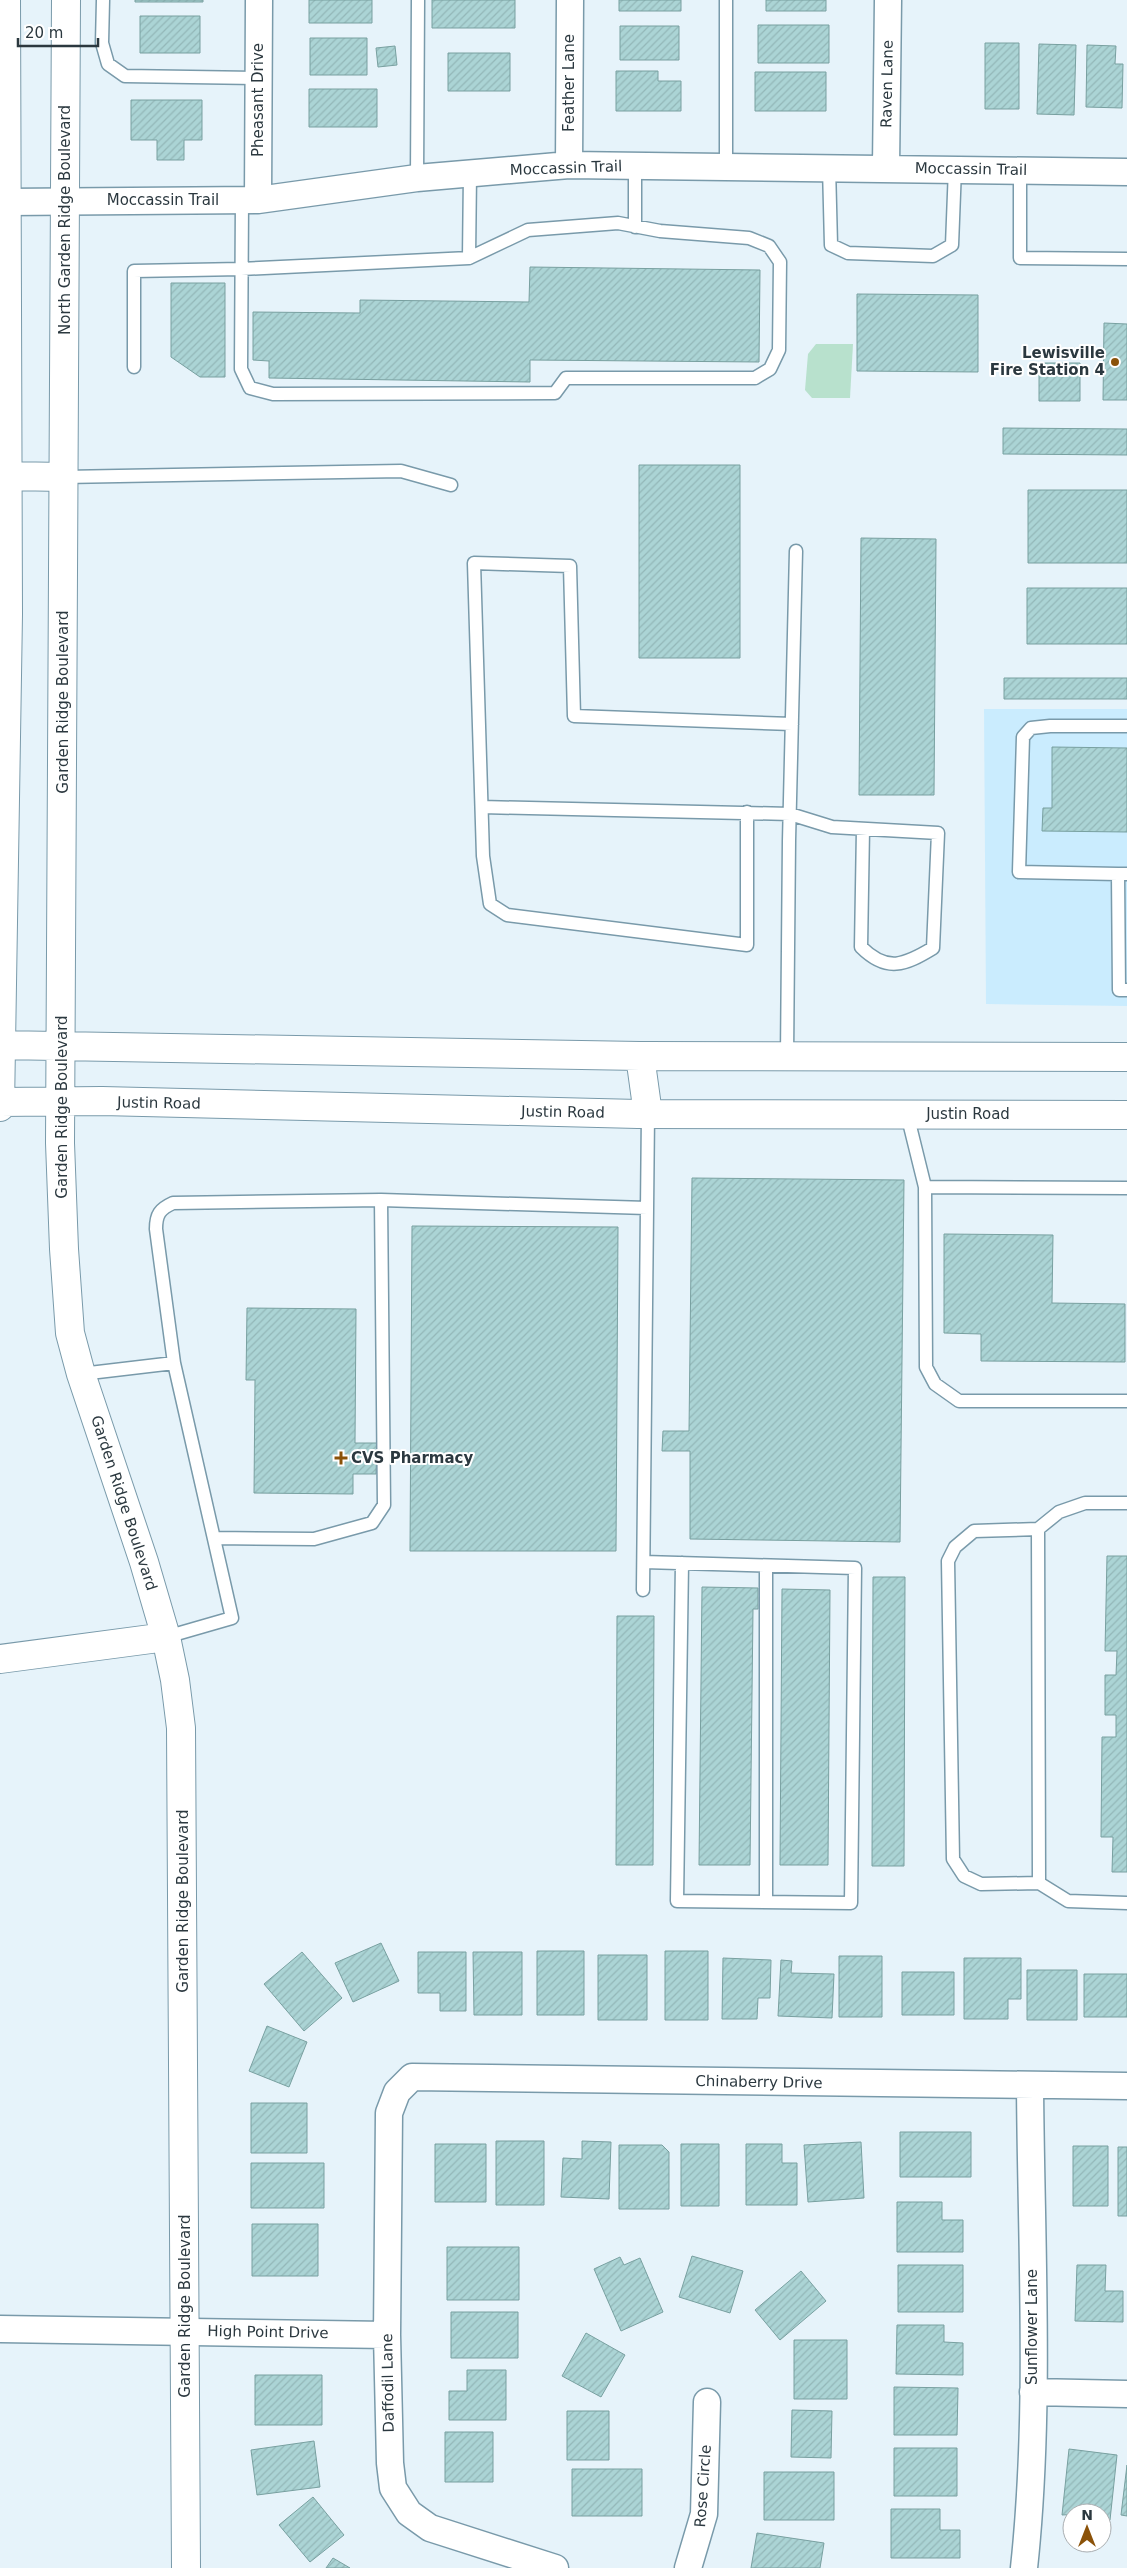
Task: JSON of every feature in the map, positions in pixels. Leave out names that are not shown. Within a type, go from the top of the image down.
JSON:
[{"type":"main road","name":"North Garden Ridge Boulevard","points":[[64,440],[66,0]]},
{"type":"main road","points":[[0,1107],[2,781],[7,476],[4,14]]},
{"type":"main road","name":"Garden Ridge Boulevard","points":[[64,440],[61,1101],[64,1258],[70,1333],[81,1374],[144,1562],[166,1637],[175,1680],[180,1728],[183,1813],[186,2568]]},
{"type":"main road","points":[[7,476],[64,477]]},
{"type":"main road","points":[[0,1045],[640,1056],[1127,1057]]},
{"type":"main road","points":[[640,1056],[648,1114]]},
{"type":"main road","name":"Justin Road","points":[[0,1102],[61,1101],[648,1114],[1127,1115]]},
{"type":"main road","points":[[0,1659],[166,1637]]},
{"type":"street","name":"Pheasant Drive","points":[[250,200],[258,78],[259,0]]},
{"type":"street","name":"Feather Lane","points":[[569,165],[570,0]]},
{"type":"street","name":"Raven Lane","points":[[886,167],[888,0]]},
{"type":"street","name":"Moccassin Trail","points":[[6,202],[250,200],[417,178],[569,165],[886,167],[1127,172]]},
{"type":"street","name":"Chinaberry Drive","points":[[397,2092],[412,2077],[1127,2086]]},
{"type":"street","name":"Sunflower Lane","points":[[1024,2568],[1029,2520],[1032,2392],[1030,2085]]},
{"type":"street","name":"Daffodil Lane","points":[[397,2092],[389,2113],[387,2335],[390,2463],[393,2488],[400,2502],[409,2513],[430,2528],[555,2568]]},
{"type":"street","name":"High Point Drive","points":[[0,2329],[387,2335]]},
{"type":"street","points":[[1032,2392],[1127,2394]]},
{"type":"street","name":"Rose Circle","points":[[688,2568],[704,2514],[707,2402]]},
{"type":"lane","points":[[102,0],[102,43],[108,64],[125,76],[258,78]]},
{"type":"lane","points":[[417,178],[418,0]]},
{"type":"lane","points":[[726,0],[726,167]]},
{"type":"lane","points":[[636,166],[636,227]]},
{"type":"lane","points":[[830,167],[831,245],[848,253],[933,256],[952,245],[956,168]]},
{"type":"lane","points":[[1020,169],[1020,258],[1127,259]]},
{"type":"lane","points":[[468,258],[470,174]]},
{"type":"lane","points":[[134,367],[134,271],[242,269],[468,258],[528,230],[618,224],[660,232],[749,238],[769,246],[780,262],[779,350],[770,369],[755,378],[566,378],[555,393],[273,394],[250,388],[242,369],[242,269],[250,200]]},
{"type":"lane","points":[[64,477],[401,471],[451,485]]},
{"type":"lane","points":[[787,1056],[796,551]]},
{"type":"lane","points":[[747,812],[747,945],[507,915],[490,904],[483,856],[474,563],[570,566],[574,716],[792,724]]},
{"type":"lane","points":[[1127,726],[1050,726],[1031,728],[1023,736],[1019,872],[1122,874],[1119,990],[1127,990]]},
{"type":"lane","points":[[482,807],[790,814],[832,827],[863,828],[938,832],[933,948],[912,961],[890,965],[872,957],[862,947],[863,828]]},
{"type":"lane","points":[[643,1590],[648,1114]]},
{"type":"lane","points":[[906,1114],[925,1187],[926,1367],[935,1384],[959,1401],[1127,1402]]},
{"type":"lane","points":[[925,1187],[1127,1188]]},
{"type":"lane","points":[[166,1637],[232,1618],[174,1363],[156,1229],[156,1217],[162,1208],[173,1203],[381,1200],[647,1208]]},
{"type":"lane","points":[[214,1538],[314,1539],[372,1523],[384,1506],[381,1200]]},
{"type":"lane","points":[[81,1374],[174,1363]]},
{"type":"lane","points":[[1127,1503],[1085,1503],[1059,1512],[1038,1529],[974,1530],[955,1547],[948,1561],[953,1859],[964,1876],[981,1884],[1038,1883],[1068,1901],[1127,1903]]},
{"type":"lane","points":[[1038,1529],[1038,1883]]},
{"type":"lane","points":[[644,1562],[682,1563],[766,1566],[855,1568],[851,1903],[677,1901],[682,1563]]},
{"type":"lane","points":[[766,1566],[766,1902]]},
{"type":"shaded area","points":[[984,709],[1127,709],[1127,1006],[986,1004]]},
{"type":"green space","points":[[816,344],[853,344],[850,398],[812,398],[805,390],[808,354]]},
{"type":"building","points":[[135,0],[203,0],[203,2],[135,2]]},
{"type":"building","points":[[309,0],[372,0],[372,23],[309,23]]},
{"type":"building","points":[[432,0],[515,0],[515,28],[432,28]]},
{"type":"building","points":[[619,0],[681,0],[681,11],[619,11]]},
{"type":"building","points":[[766,0],[826,0],[826,11],[766,11]]},
{"type":"building","points":[[140,16],[200,16],[200,53],[140,53]]},
{"type":"building","points":[[758,25],[829,25],[829,63],[758,63]]},
{"type":"building","points":[[620,26],[679,26],[679,60],[620,60]]},
{"type":"building","points":[[310,38],[367,38],[367,75],[310,75]]},
{"type":"building","points":[[985,43],[1019,43],[1019,109],[985,109]]},
{"type":"building","points":[[1039,44],[1076,45],[1074,115],[1037,114]]},
{"type":"building","points":[[1087,45],[1116,46],[1115,64],[1123,64],[1122,108],[1086,107]]},
{"type":"building","points":[[395,46],[397,65],[378,67],[376,48]]},
{"type":"building","points":[[448,53],[510,53],[510,91],[448,91]]},
{"type":"building","points":[[616,71],[658,71],[658,81],[681,81],[681,111],[616,111]]},
{"type":"building","points":[[755,72],[826,72],[826,111],[755,111]]},
{"type":"building","points":[[309,89],[377,89],[377,127],[309,127]]},
{"type":"building","points":[[131,100],[202,100],[202,140],[184,140],[184,160],[157,160],[157,140],[131,140]]},
{"type":"building","points":[[530,267],[760,270],[759,362],[530,360],[530,382],[269,378],[269,361],[253,360],[253,312],[360,313],[360,300],[529,302]]},
{"type":"building","points":[[171,283],[225,283],[225,377],[200,377],[171,357]]},
{"type":"building","points":[[857,294],[978,295],[978,372],[857,371]]},
{"type":"building","name":"Lewisville Fire Station 4","points":[[1104,323],[1127,324],[1127,400],[1103,400]]},
{"type":"building","points":[[1039,363],[1080,363],[1080,401],[1039,401]]},
{"type":"building","points":[[1003,428],[1127,429],[1127,455],[1003,454]]},
{"type":"building","points":[[639,465],[740,465],[740,658],[639,658]]},
{"type":"building","points":[[1028,490],[1127,490],[1127,563],[1028,563]]},
{"type":"building","points":[[861,538],[936,539],[934,795],[859,795]]},
{"type":"building","points":[[1027,588],[1127,588],[1127,644],[1027,644]]},
{"type":"building","points":[[1004,678],[1127,678],[1127,699],[1004,699]]},
{"type":"building","points":[[1052,747],[1127,748],[1127,832],[1042,831],[1043,808],[1052,808]]},
{"type":"building","points":[[692,1178],[904,1180],[900,1542],[690,1539],[690,1451],[662,1451],[663,1431],[689,1431]]},
{"type":"building","points":[[412,1226],[618,1227],[616,1551],[410,1551]]},
{"type":"building","points":[[944,1234],[1053,1235],[1052,1303],[1125,1304],[1125,1362],[981,1361],[981,1334],[944,1333]]},
{"type":"building","name":"CVS Pharmacy","points":[[247,1308],[356,1309],[355,1443],[377,1443],[376,1474],[353,1474],[353,1494],[254,1493],[255,1380],[246,1380]]},
{"type":"building","points":[[1107,1556],[1127,1556],[1127,1872],[1112,1872],[1113,1837],[1101,1837],[1102,1737],[1116,1737],[1116,1715],[1105,1715],[1105,1675],[1116,1675],[1117,1651],[1105,1651]]},
{"type":"building","points":[[873,1577],[905,1577],[904,1866],[872,1866]]},
{"type":"building","points":[[702,1587],[758,1588],[758,1609],[753,1609],[750,1865],[699,1865]]},
{"type":"building","points":[[782,1589],[830,1590],[828,1865],[780,1865]]},
{"type":"building","points":[[617,1616],[654,1616],[653,1865],[616,1865]]},
{"type":"building","points":[[381,1943],[399,1981],[353,2002],[335,1963]]},
{"type":"building","points":[[537,1951],[584,1951],[584,2015],[537,2015]]},
{"type":"building","points":[[665,1951],[708,1951],[708,2020],[665,2020]]},
{"type":"building","points":[[302,1952],[342,1998],[304,2031],[264,1984]]},
{"type":"building","points":[[418,1952],[466,1952],[466,2011],[440,2011],[440,1993],[418,1993]]},
{"type":"building","points":[[473,1952],[522,1952],[522,2015],[474,2015]]},
{"type":"building","points":[[598,1955],[647,1955],[647,2020],[598,2020]]},
{"type":"building","points":[[839,1956],[882,1956],[882,2017],[839,2017]]},
{"type":"building","points":[[723,1958],[771,1960],[770,1998],[758,1998],[757,2019],[722,2019]]},
{"type":"building","points":[[964,1958],[1021,1958],[1021,1999],[1008,1999],[1008,2019],[964,2019]]},
{"type":"building","points":[[781,1960],[792,1961],[791,1973],[834,1974],[832,2018],[778,2016]]},
{"type":"building","points":[[1027,1970],[1077,1970],[1077,2020],[1027,2020]]},
{"type":"building","points":[[902,1972],[954,1972],[954,2015],[902,2015]]},
{"type":"building","points":[[1084,1974],[1127,1974],[1127,2017],[1084,2017]]},
{"type":"building","points":[[267,2026],[307,2042],[289,2087],[249,2071]]},
{"type":"building","points":[[251,2103],[307,2103],[307,2153],[251,2153]]},
{"type":"building","points":[[900,2132],[971,2132],[971,2177],[900,2177]]},
{"type":"building","points":[[496,2141],[544,2141],[544,2205],[496,2205]]},
{"type":"building","points":[[582,2141],[611,2142],[609,2199],[561,2197],[563,2158],[582,2159]]},
{"type":"building","points":[[861,2142],[864,2198],[808,2202],[804,2145]]},
{"type":"building","points":[[435,2144],[486,2144],[486,2202],[435,2202]]},
{"type":"building","points":[[681,2144],[719,2144],[719,2206],[681,2206]]},
{"type":"building","points":[[746,2144],[782,2144],[782,2163],[797,2163],[797,2205],[746,2205]]},
{"type":"building","points":[[619,2145],[662,2145],[669,2152],[669,2209],[619,2209]]},
{"type":"building","points":[[1073,2146],[1108,2146],[1108,2206],[1073,2206]]},
{"type":"building","points":[[1118,2147],[1127,2147],[1127,2216],[1118,2216]]},
{"type":"building","points":[[251,2163],[324,2163],[324,2208],[251,2208]]},
{"type":"building","points":[[897,2202],[942,2202],[942,2220],[963,2220],[963,2252],[897,2252]]},
{"type":"building","points":[[252,2224],[318,2224],[318,2276],[252,2276]]},
{"type":"building","points":[[447,2247],[519,2247],[519,2300],[447,2300]]},
{"type":"building","points":[[692,2256],[743,2271],[730,2313],[679,2297]]},
{"type":"building","points":[[620,2257],[624,2265],[640,2258],[663,2312],[621,2331],[594,2269]]},
{"type":"building","points":[[898,2265],[963,2265],[963,2312],[898,2312]]},
{"type":"building","points":[[1077,2265],[1106,2265],[1105,2291],[1123,2291],[1123,2322],[1075,2321]]},
{"type":"building","points":[[801,2271],[826,2301],[780,2340],[755,2310]]},
{"type":"building","points":[[451,2312],[518,2312],[518,2358],[451,2358]]},
{"type":"building","points":[[897,2325],[944,2325],[944,2342],[963,2343],[963,2375],[896,2374]]},
{"type":"building","points":[[586,2333],[625,2355],[601,2397],[562,2376]]},
{"type":"building","points":[[794,2340],[847,2340],[847,2399],[794,2399]]},
{"type":"building","points":[[467,2370],[506,2370],[506,2420],[449,2420],[449,2391],[467,2391]]},
{"type":"building","points":[[255,2375],[322,2375],[322,2425],[255,2425]]},
{"type":"building","points":[[894,2387],[958,2388],[957,2435],[894,2435]]},
{"type":"building","points":[[792,2410],[832,2411],[831,2458],[791,2457]]},
{"type":"building","points":[[567,2411],[609,2411],[609,2460],[567,2460]]},
{"type":"building","points":[[445,2432],[493,2432],[493,2482],[445,2482]]},
{"type":"building","points":[[314,2441],[320,2487],[257,2495],[251,2450]]},
{"type":"building","points":[[894,2448],[957,2448],[957,2496],[894,2496]]},
{"type":"building","points":[[1069,2449],[1117,2455],[1112,2503],[1063,2503]]},
{"type":"building","points":[[1127,2465],[1127,2516],[1121,2515]]},
{"type":"building","points":[[572,2469],[642,2469],[642,2516],[572,2516]]},
{"type":"building","points":[[764,2472],[834,2472],[834,2520],[764,2520]]},
{"type":"building","points":[[313,2497],[344,2535],[310,2562],[279,2525]]},
{"type":"building","points":[[891,2509],[940,2509],[940,2530],[960,2530],[960,2558],[891,2558]]},
{"type":"building","points":[[757,2533],[824,2543],[820,2568],[751,2568]]},
{"type":"building","points":[[333,2558],[350,2568],[326,2568]]},
{"type":"place","name":"Lewisville Fire Station 4","points":[[1115,362]]},
{"type":"place","name":"CVS Pharmacy","points":[[341,1458]]}]
